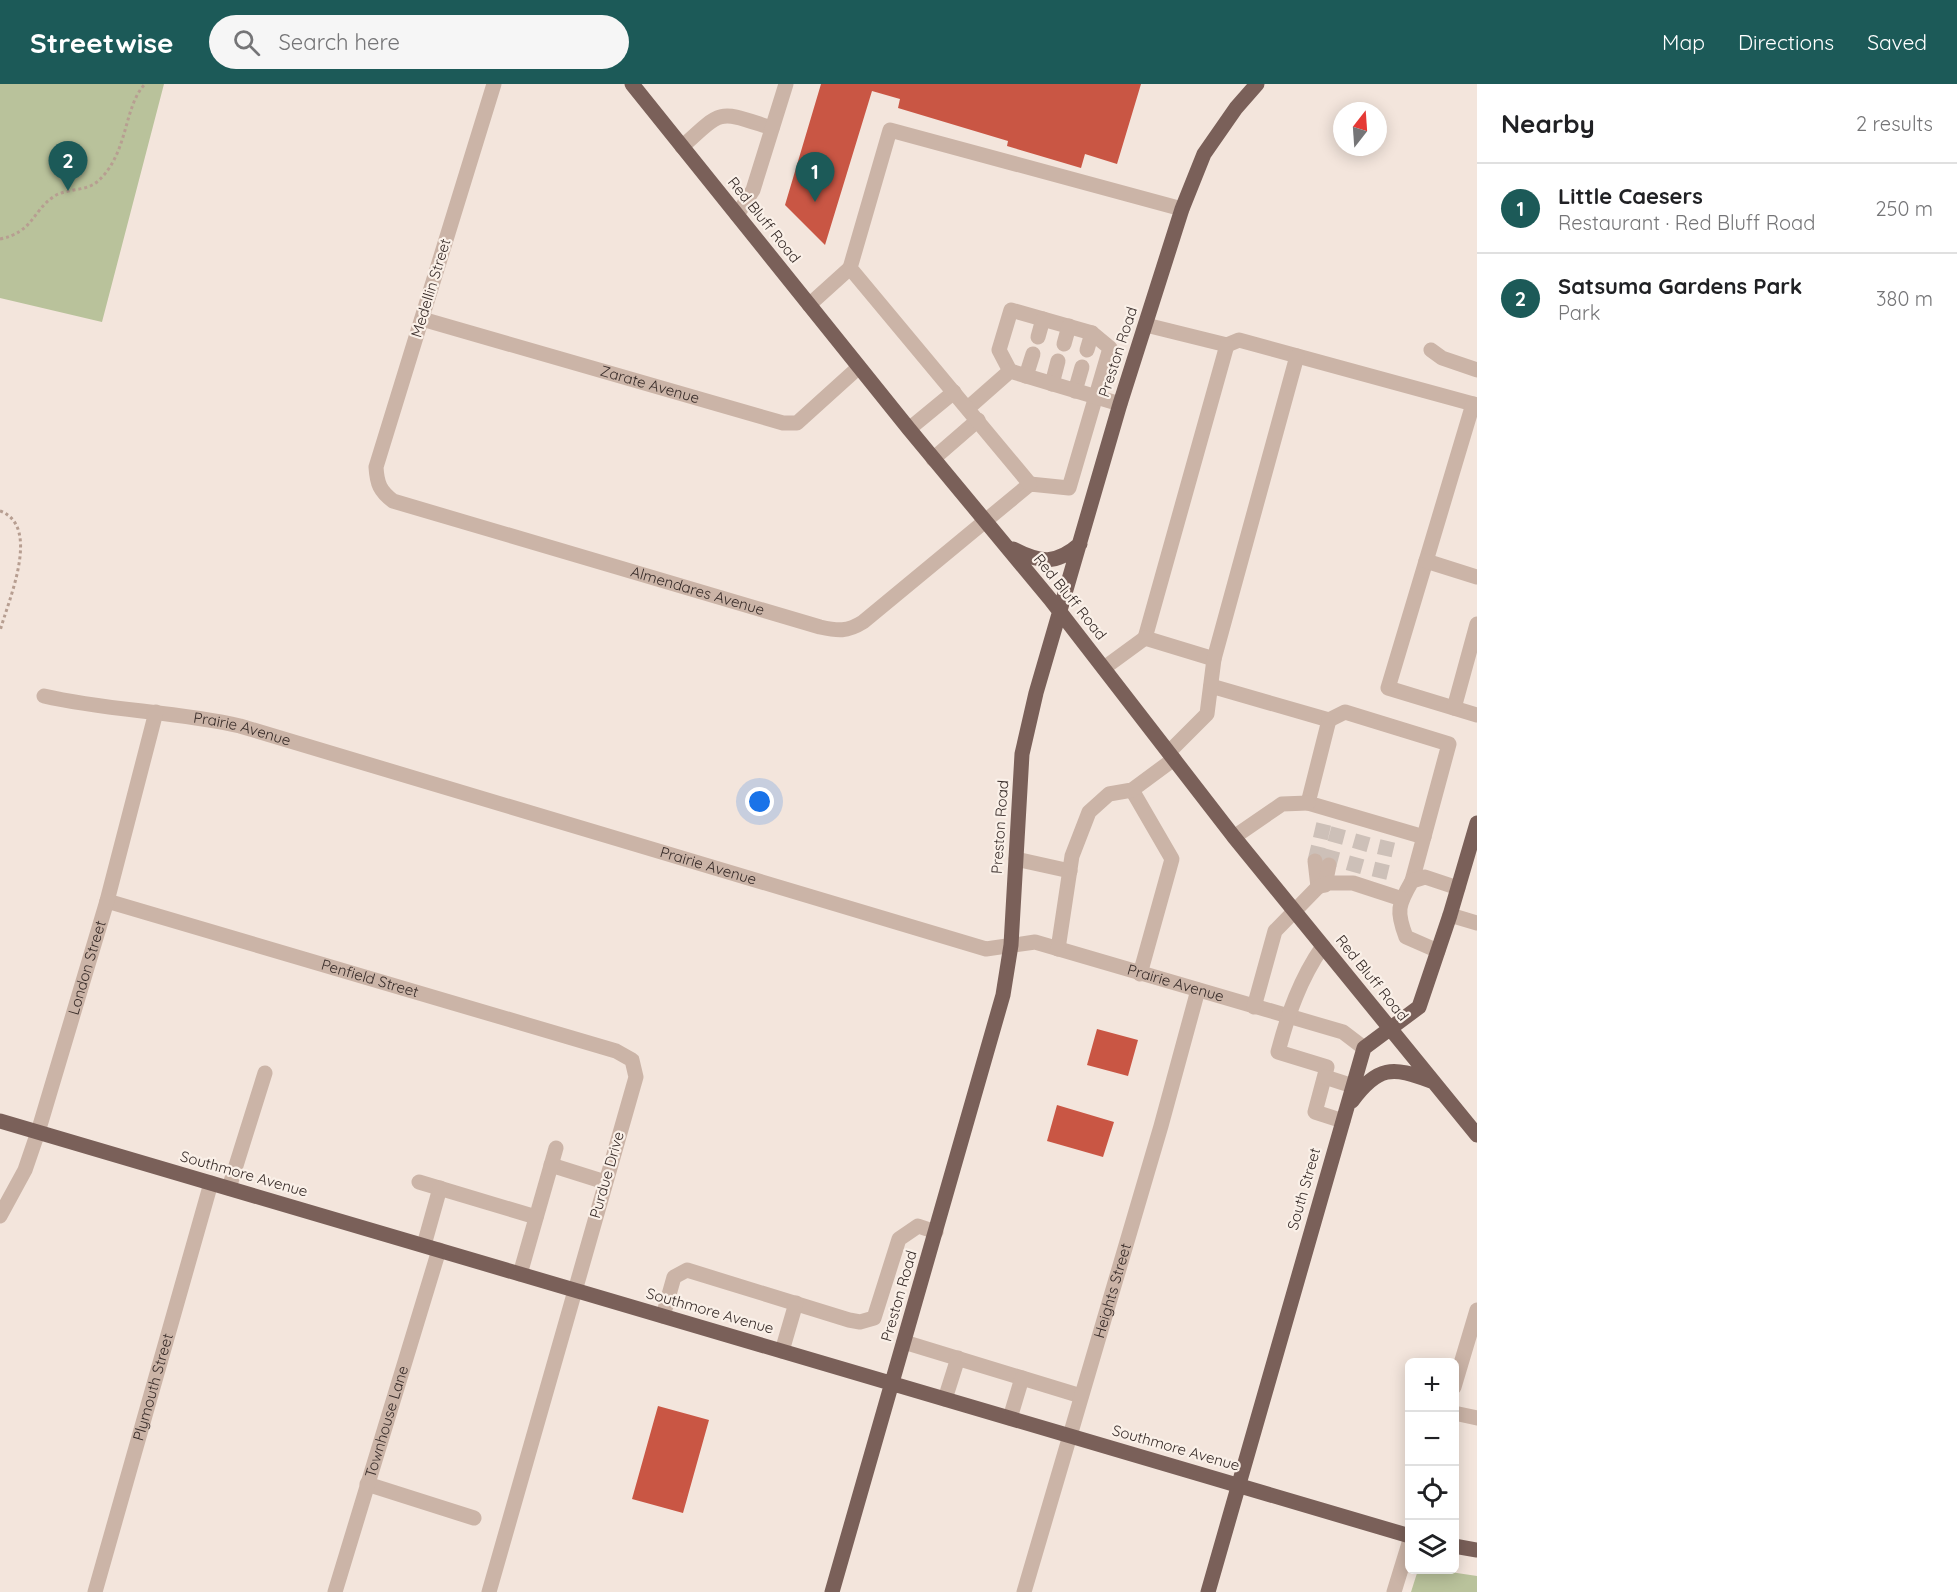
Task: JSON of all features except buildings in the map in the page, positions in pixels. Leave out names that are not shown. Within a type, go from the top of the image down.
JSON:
[{"type":"main road","name":"Red Bluff Road","points":[[632,84],[933,459],[1061,613],[1234,837],[1477,1135]]},
{"type":"main road","name":"Preston Road","points":[[832,1592],[1003,994],[1011,945],[1022,754],[1036,693],[1120,404],[1182,209],[1204,153],[1236,108],[1257,84]]},
{"type":"main road","points":[[1004,545],[1031,559],[1049,560],[1066,556],[1080,544]]},
{"type":"main road","points":[[1364,1048],[1419,1007],[1450,915],[1477,823]]},
{"type":"main road","name":"South Street","points":[[1208,1592],[1364,1048]]},
{"type":"main road","points":[[1344,1114],[1367,1081],[1387,1071],[1406,1071],[1433,1082]]},
{"type":"main road","name":"Southmore Avenue","points":[[0,1121],[1239,1485],[1405,1536]]},
{"type":"main road","points":[[1459,1547],[1477,1550]]},
{"type":"street","name":"Medellin Street","points":[[382,493],[376,481],[376,467],[494,84]]},
{"type":"street","points":[[737,215],[753,190],[786,84]]},
{"type":"street","points":[[682,147],[714,118],[721,115],[733,116],[772,128]]},
{"type":"street","points":[[809,305],[850,268],[890,130],[1182,209]]},
{"type":"street","points":[[850,268],[1030,484],[1095,492]]},
{"type":"street","points":[[1069,488],[1095,397],[1110,348],[1092,333],[1011,310],[999,350],[1010,371],[1095,397],[1120,404]]},
{"type":"street","name":"Zarate Avenue","points":[[422,319],[783,423],[796,423],[859,367]]},
{"type":"street","points":[[1038,337],[1043,319]]},
{"type":"street","points":[[1146,325],[1227,345],[1239,340],[1475,405],[1388,688],[1477,715]]},
{"type":"street","points":[[1064,344],[1069,326]]},
{"type":"street","points":[[1087,350],[1092,333]]},
{"type":"street","points":[[1104,668],[1145,639],[1227,345]]},
{"type":"street","points":[[1431,350],[1442,358],[1477,370]]},
{"type":"street","points":[[1026,376],[1033,354]]},
{"type":"street","points":[[1058,949],[1072,856],[1089,812],[1109,794],[1132,790],[1171,756],[1208,714],[1214,659],[1297,356]]},
{"type":"street","points":[[1052,384],[1059,361]]},
{"type":"street","points":[[1075,391],[1082,367]]},
{"type":"street","points":[[968,408],[1010,371]]},
{"type":"street","points":[[909,429],[954,392]]},
{"type":"street","points":[[933,459],[978,420]]},
{"type":"street","name":"Almendares Avenue","points":[[382,493],[404,505],[839,631],[850,630],[863,622],[986,523],[1030,484]]},
{"type":"street","points":[[1426,561],[1477,577]]},
{"type":"street","points":[[1454,708],[1477,624]]},
{"type":"street","points":[[1145,639],[1214,659]]},
{"type":"street","points":[[1211,686],[1329,720],[1345,712],[1449,744],[1412,881],[1402,898],[1399,918],[1406,937],[1438,951]]},
{"type":"street","name":"Prairie Avenue","points":[[44,696],[80,705],[156,712],[240,726],[986,949],[1035,942],[1343,1032],[1364,1048]]},
{"type":"street","name":"London Street","points":[[0,1216],[25,1170],[38,1132],[107,901],[156,712]]},
{"type":"street","points":[[1308,803],[1329,720]]},
{"type":"street","points":[[1132,790],[1172,859],[1140,974]]},
{"type":"street","points":[[1234,837],[1282,804],[1308,803],[1334,818],[1390,834],[1424,837]]},
{"type":"street","points":[[1016,859],[1070,872]]},
{"type":"street","points":[[1322,863],[1322,886]]},
{"type":"street","points":[[1412,881],[1425,877],[1458,888]]},
{"type":"street","points":[[1254,1006],[1275,932],[1322,886],[1352,878],[1377,884],[1402,898]]},
{"type":"street","name":"Penfield Street","points":[[107,901],[604,1048],[632,1060]]},
{"type":"street","points":[[1450,915],[1477,922]]},
{"type":"street","points":[[1323,946],[1307,969],[1287,1016],[1278,1052],[1328,1067],[1315,1112],[1344,1114]]},
{"type":"street","name":"Heights Street","points":[[1024,1592],[1161,1126],[1198,990]]},
{"type":"street","name":"Purdue Drive","points":[[489,1592],[636,1077],[632,1060]]},
{"type":"street","points":[[229,1188],[265,1073]]},
{"type":"street","points":[[1324,1077],[1353,1086]]},
{"type":"street","points":[[520,1274],[556,1148]]},
{"type":"street","points":[[550,1165],[605,1182]]},
{"type":"street","points":[[419,1182],[536,1217]]},
{"type":"street","name":"Plymouth Street","points":[[95,1592],[211,1183]]},
{"type":"street","points":[[424,1245],[440,1188]]},
{"type":"street","points":[[663,1316],[674,1277],[687,1270],[849,1320],[861,1322],[874,1318],[899,1239],[918,1226],[936,1232]]},
{"type":"street","name":"Townhouse Lane","points":[[334,1592],[439,1250]]},
{"type":"street","points":[[782,1351],[796,1304]]},
{"type":"street","points":[[1459,1373],[1477,1310]]},
{"type":"street","points":[[904,1342],[1081,1396]]},
{"type":"street","points":[[945,1399],[958,1359]]},
{"type":"street","points":[[1010,1418],[1022,1378]]},
{"type":"street","points":[[1459,1414],[1477,1418]]},
{"type":"street","points":[[367,1485],[474,1518]]},
{"type":"street","points":[[1394,1592],[1405,1555]]},
{"type":"path","points":[[0,239],[22,230],[35,219],[52,197],[89,187],[98,181],[124,141],[137,92],[146,84]]},
{"type":"path","points":[[0,511],[13,518],[18,525],[21,546],[0,631]]},
{"type":"green space","points":[[0,84],[164,84],[102,322],[0,298]]},
{"type":"green space","points":[[1459,1573],[1477,1576],[1477,1592],[1411,1592],[1417,1574]]},
{"type":"tunnel","points":[[1315,861],[1324,823]]},
{"type":"tunnel","points":[[1329,865],[1339,827]]},
{"type":"tunnel","points":[[1353,872],[1364,833]]},
{"type":"tunnel","points":[[1379,878],[1388,840]]},
{"type":"place","name":"Satsuma Gardens Park","points":[[68,191]]},
{"type":"place","name":"Little Caesers","points":[[815,202]]}]
